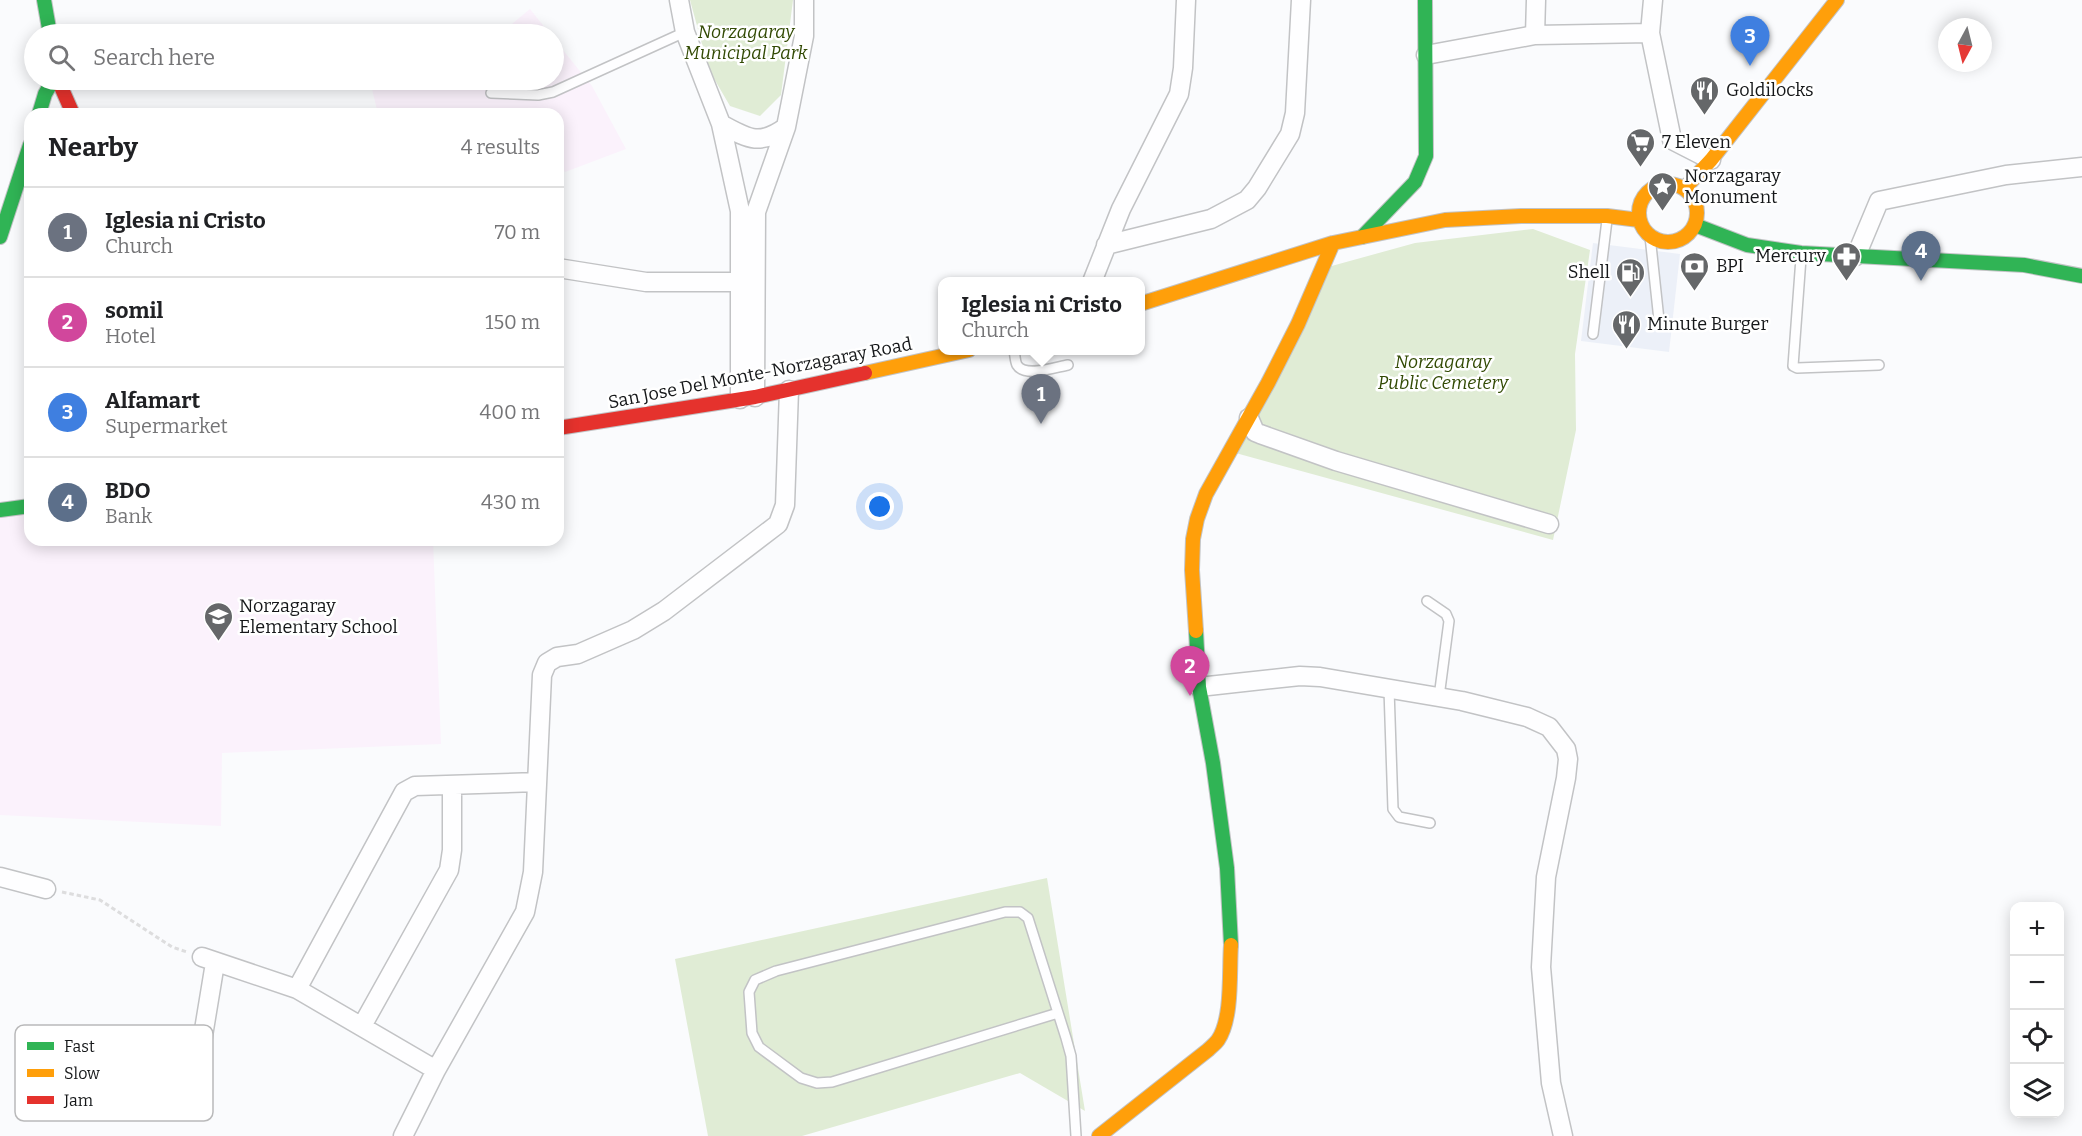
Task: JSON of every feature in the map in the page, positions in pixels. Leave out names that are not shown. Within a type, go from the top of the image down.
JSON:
[{"type":"main road","points":[[44,0],[48,24]]},
{"type":"main road","points":[[1362,237],[1414,182],[1426,156],[1425,0]]},
{"type":"main road","points":[[1684,189],[1711,160],[1837,0]]},
{"type":"main road","points":[[41,108],[47,90]]},
{"type":"main road","points":[[63,90],[71,108]]},
{"type":"main road","points":[[0,237],[6,200],[24,159]]},
{"type":"main road","points":[[1669,184],[1684,189],[1692,197],[1696,206],[1695,225],[1690,232],[1673,242],[1650,237],[1639,220],[1641,201],[1653,188],[1669,184]]},
{"type":"main road","points":[[1145,302],[1333,243],[1428,223],[1480,217],[1607,216],[1639,220]]},
{"type":"main road","points":[[1695,225],[1747,245],[1801,253],[2024,265],[2082,276]]},
{"type":"main road","points":[[1099,1136],[1208,1050],[1218,1040],[1224,1028],[1230,975],[1231,934],[1227,868],[1213,763],[1198,687],[1192,570],[1197,519],[1206,494],[1298,324],[1333,243]]},
{"type":"main road","name":"San Jose Del Monte-Norzagaray Road","points":[[564,427],[748,398],[951,355]]},
{"type":"main road","points":[[0,510],[24,507]]},
{"type":"street","points":[[679,0],[685,32],[721,124],[740,211],[738,282],[748,398]]},
{"type":"street","points":[[748,398],[756,212],[786,127],[804,36],[804,0]]},
{"type":"street","points":[[1094,277],[1121,209],[1179,94],[1183,68],[1186,0]]},
{"type":"street","points":[[1106,245],[1211,219],[1246,200],[1257,188],[1290,134],[1295,113],[1301,0]]},
{"type":"street","points":[[1535,35],[1536,0]]},
{"type":"street","points":[[1653,0],[1650,33],[1672,140],[1711,160]]},
{"type":"street","points":[[1426,55],[1535,35],[1650,33]]},
{"type":"street","points":[[721,124],[748,139],[766,138],[786,127]]},
{"type":"street","points":[[1856,256],[1879,201],[2006,175],[2082,167]]},
{"type":"street","points":[[564,269],[646,282],[738,282]]},
{"type":"street","points":[[403,1136],[436,1070],[525,912],[533,872],[542,675],[547,663],[557,657],[578,654],[633,630],[664,611],[778,524],[785,505],[789,390]]},
{"type":"street","points":[[1249,418],[1255,432],[1336,461],[1550,524]]},
{"type":"street","points":[[1198,687],[1300,676],[1320,677],[1439,697],[1527,717],[1549,727],[1566,749],[1568,759],[1546,877],[1541,967],[1551,1083],[1563,1136]]},
{"type":"street","points":[[297,989],[404,792],[416,786],[537,782]]},
{"type":"street","points":[[362,1026],[449,870],[452,850],[452,785]]},
{"type":"street","points":[[0,877],[46,889]]},
{"type":"street","points":[[203,1025],[209,960],[297,989],[436,1070]]},
{"type":"lane","points":[[564,87],[685,32]]},
{"type":"lane","points":[[491,93],[538,95],[557,90]]},
{"type":"lane","points":[[1593,334],[1607,216]]},
{"type":"lane","points":[[1650,237],[1659,320]]},
{"type":"lane","points":[[1801,253],[1793,366],[1797,368],[1879,365]]},
{"type":"lane","points":[[1015,355],[1017,366],[1024,371],[1033,372],[1068,365]]},
{"type":"lane","points":[[1427,601],[1446,614],[1449,621],[1439,697]]},
{"type":"lane","points":[[1389,688],[1393,809],[1399,817],[1430,823]]},
{"type":"lane","points":[[1058,1013],[832,1082],[817,1083],[801,1078],[759,1047],[752,1033],[749,992],[755,980],[776,971],[1005,912],[1020,912],[1028,918],[1058,1013],[1071,1056],[1076,1136]]},
{"type":"path","points":[[46,889],[100,900],[172,947],[209,960]]},
{"type":"shaded area","points":[[530,9],[542,24],[512,24]]},
{"type":"shaded area","points":[[564,51],[592,86],[626,149],[565,172],[564,108],[377,108],[372,90],[564,90]]},
{"type":"shaded area","name":"Shell","points":[[1593,243],[1680,254],[1669,352],[1581,341]]},
{"type":"shaded area","name":"Norzagaray Elementary School","points":[[24,513],[24,546],[433,546],[441,744],[222,753],[221,826],[0,815],[0,515]]},
{"type":"green space","name":"Norzagaray Municipal Park","points":[[690,0],[793,0],[781,95],[760,116],[730,106],[709,70]]},
{"type":"green space","name":"Norzagaray Public Cemetery","points":[[1533,229],[1590,250],[1575,354],[1576,430],[1553,540],[1232,452],[1328,267],[1415,243]]},
{"type":"green space","points":[[1047,878],[1085,1111],[1020,1073],[802,1136],[708,1136],[675,959]]},
{"type":"traffic: fast","points":[[44,0],[48,24]]},
{"type":"traffic: fast","points":[[1362,237],[1415,182],[1426,156],[1425,0]]},
{"type":"traffic: fast","points":[[41,108],[47,90]]},
{"type":"traffic: fast","points":[[0,237],[24,163]]},
{"type":"traffic: fast","points":[[1695,225],[1747,245],[1801,253],[2024,265],[2082,276]]},
{"type":"traffic: fast","points":[[0,510],[24,507]]},
{"type":"traffic: fast","points":[[1196,631],[1199,687],[1213,763],[1227,868],[1231,945]]},
{"type":"traffic: slow","points":[[1684,189],[1711,160],[1837,0]]},
{"type":"traffic: slow","points":[[1668,184],[1679,186],[1689,192],[1695,202],[1697,213],[1695,224],[1689,234],[1679,240],[1668,242],[1657,240],[1647,234],[1641,224],[1639,213],[1641,202],[1647,192],[1657,186],[1668,184]]},
{"type":"traffic: slow","points":[[1145,302],[1333,243],[1445,220],[1521,216],[1607,216],[1639,220]]},
{"type":"traffic: slow","points":[[1196,631],[1192,570],[1193,539],[1197,519],[1206,494],[1298,324],[1333,243]]},
{"type":"traffic: slow","points":[[865,373],[946,355]]},
{"type":"traffic: slow","points":[[1099,1136],[1218,1040],[1223,1031],[1228,1007],[1231,945]]},
{"type":"traffic: jam","points":[[62,90],[70,108]]},
{"type":"traffic: jam","points":[[564,427],[755,397],[865,373]]},
{"type":"place","name":"Alfamart","points":[[1750,66]]},
{"type":"place","name":"Goldilocks","points":[[1705,116]]},
{"type":"place","name":"7 Eleven","points":[[1641,168]]},
{"type":"place","name":"Norzagaray Monument","points":[[1663,212]]},
{"type":"place","name":"BDO","points":[[1921,281]]},
{"type":"place","name":"Mercury","points":[[1847,282]]},
{"type":"place","name":"BPI","points":[[1695,292]]},
{"type":"place","name":"Shell","points":[[1631,298]]},
{"type":"place","name":"Minute Burger","points":[[1626,350]]},
{"type":"place","name":"Iglesia ni Cristo","points":[[1041,424]]},
{"type":"place","name":"Norzagaray Elementary School","points":[[218,642]]},
{"type":"place","name":"somil","points":[[1190,696]]}]
